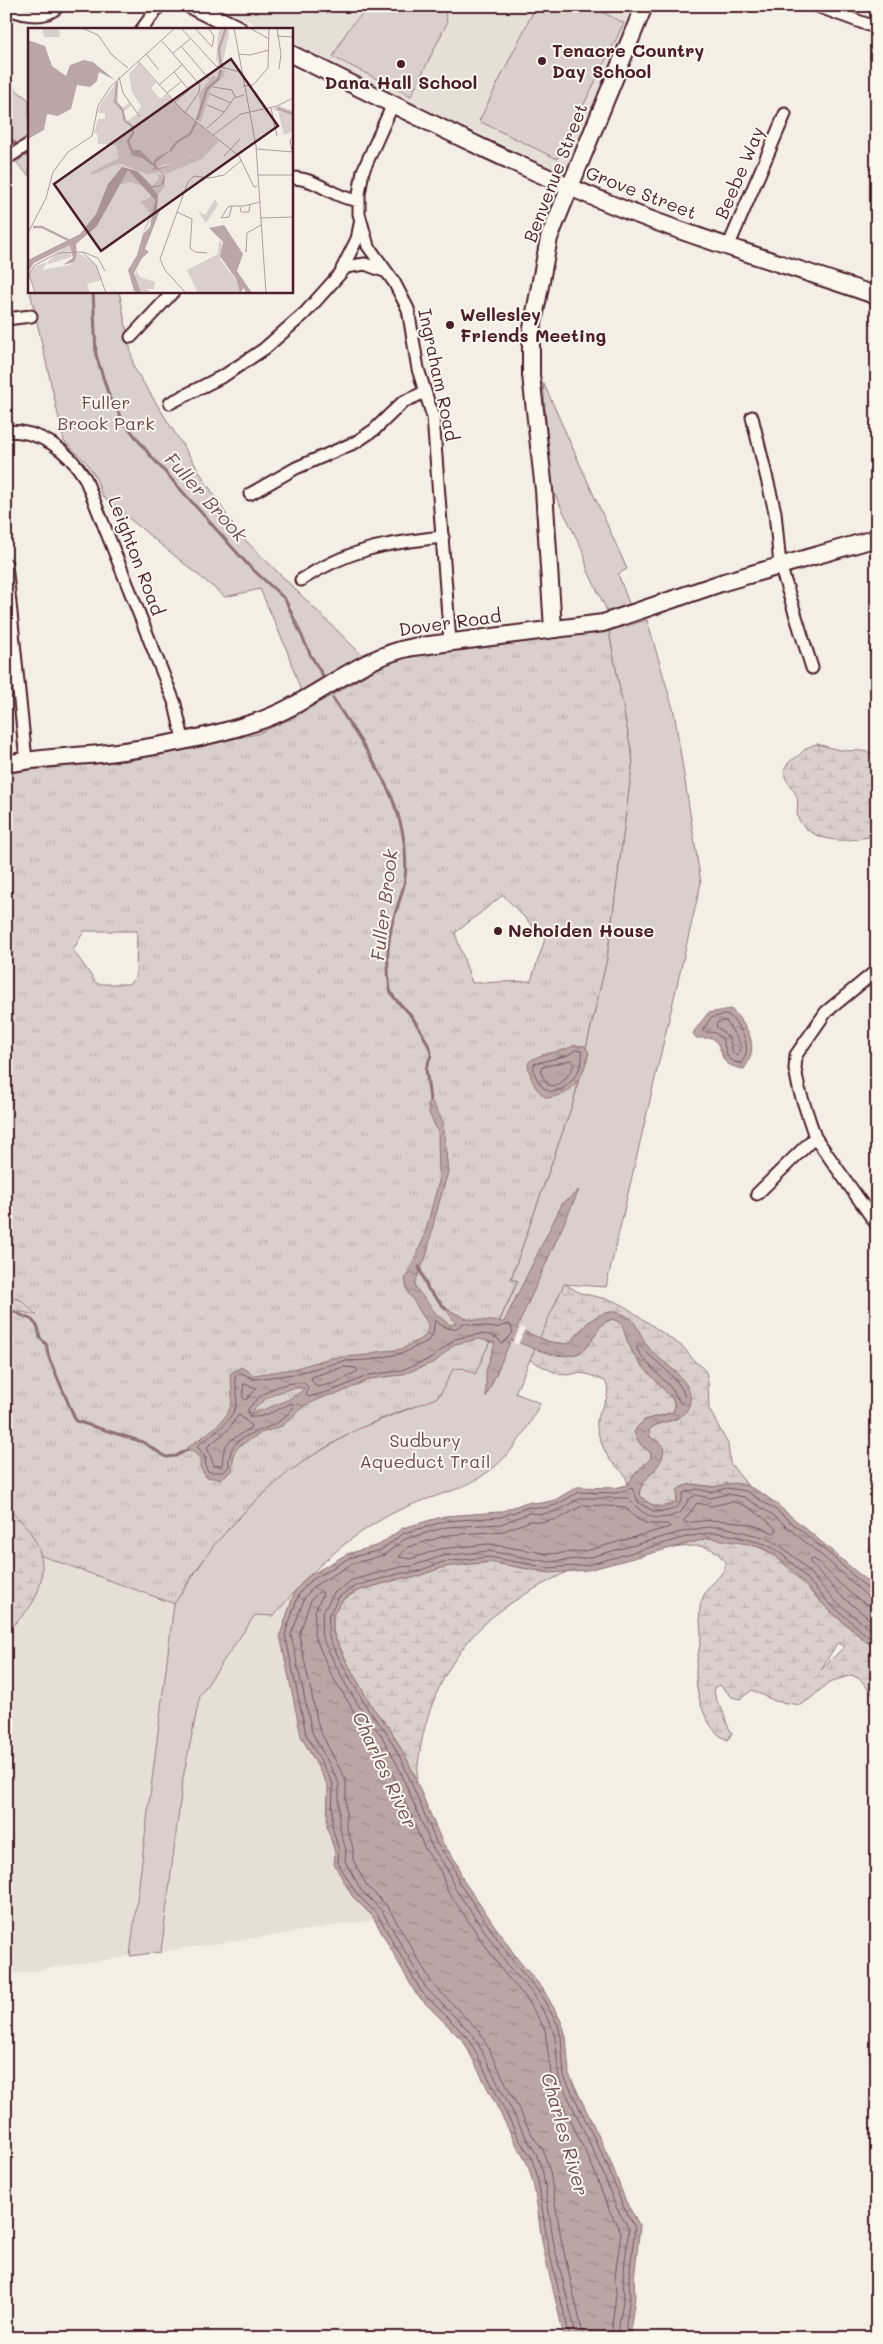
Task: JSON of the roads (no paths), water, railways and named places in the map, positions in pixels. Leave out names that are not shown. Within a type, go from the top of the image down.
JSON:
[{"type":"street","points":[[6,8],[25,14],[46,14],[60,6]]},
{"type":"street","points":[[143,28],[159,6]]},
{"type":"street","points":[[192,6],[236,28]]},
{"type":"street","name":"Benvenue Street","points":[[553,629],[544,496],[531,374],[530,344],[547,245],[644,6]]},
{"type":"street","points":[[817,6],[877,28]]},
{"type":"street","name":"Grove Street","points":[[292,54],[393,104],[570,187],[615,206],[728,247],[877,296]]},
{"type":"street","name":"Ingraham Road","points":[[393,104],[365,164],[358,200],[360,220],[368,246],[398,288],[408,310],[418,369],[435,434],[450,642]]},
{"type":"street","name":"Beebe Way","points":[[728,247],[785,114]]},
{"type":"street","points":[[6,159],[28,145]]},
{"type":"street","points":[[292,178],[303,179],[346,198],[358,200]]},
{"type":"street","points":[[170,403],[225,375],[264,349],[305,312],[340,272],[359,233],[360,220]]},
{"type":"street","points":[[340,272],[353,264],[365,264],[386,272]]},
{"type":"street","points":[[131,338],[173,292]]},
{"type":"street","points":[[6,319],[30,316]]},
{"type":"street","points":[[250,494],[296,468],[356,442],[374,430],[403,402],[425,392]]},
{"type":"street","points":[[752,417],[775,512],[780,565],[812,668]]},
{"type":"street","name":"Leighton Road","points":[[6,431],[27,432],[51,443],[70,457],[86,478],[174,704],[183,739]]},
{"type":"street","points":[[301,580],[326,565],[358,551],[382,545],[443,537]]},
{"type":"street","name":"Dover Road","points":[[6,764],[26,760],[120,751],[237,728],[274,716],[370,662],[396,650],[592,625],[614,620],[714,585],[877,538]]},
{"type":"street","points":[[6,564],[26,760]]},
{"type":"street","points":[[877,970],[826,1012],[796,1055],[799,1089],[815,1137],[877,1225]]},
{"type":"street","points":[[757,1194],[815,1137]]},
{"type":"water","points":[[731,1009],[743,1023],[752,1045],[749,1061],[744,1069],[735,1067],[725,1061],[713,1038],[696,1038],[693,1033],[708,1013]]},
{"type":"water","points":[[575,1045],[585,1046],[589,1053],[580,1078],[571,1089],[557,1096],[547,1098],[533,1083],[528,1063],[538,1056]]},
{"type":"water","name":"Charles River","points":[[430,1098],[443,1122],[448,1172],[427,1254],[415,1283],[416,1288],[438,1316],[450,1325],[456,1323],[445,1308],[467,1319],[504,1322],[562,1204],[579,1190],[517,1328],[549,1342],[568,1344],[598,1315],[613,1312],[620,1313],[631,1319],[649,1348],[682,1379],[690,1393],[688,1408],[679,1417],[654,1426],[649,1430],[650,1437],[663,1445],[664,1452],[659,1464],[645,1481],[639,1493],[650,1504],[665,1507],[676,1501],[677,1490],[681,1487],[693,1485],[714,1487],[736,1483],[747,1486],[774,1502],[877,1590],[877,1650],[827,1608],[790,1568],[775,1555],[763,1548],[748,1544],[709,1538],[588,1570],[550,1573],[489,1562],[444,1567],[413,1578],[403,1578],[357,1591],[342,1601],[333,1615],[335,1639],[373,1708],[390,1729],[408,1761],[442,1842],[457,1863],[463,1880],[519,1961],[543,1989],[562,2023],[566,2036],[569,2074],[610,2160],[626,2202],[640,2226],[634,2279],[635,2296],[631,2325],[632,2338],[566,2338],[563,2333],[543,2246],[529,2168],[464,2042],[416,1994],[373,1917],[352,1896],[334,1864],[335,1852],[327,1827],[328,1786],[301,1736],[280,1635],[295,1591],[307,1577],[347,1554],[379,1545],[403,1528],[445,1516],[500,1512],[527,1502],[542,1503],[555,1500],[577,1487],[615,1488],[627,1485],[651,1458],[651,1453],[640,1444],[634,1433],[645,1421],[673,1412],[675,1406],[673,1400],[637,1360],[627,1341],[622,1324],[613,1319],[603,1324],[584,1349],[575,1354],[565,1356],[554,1355],[511,1340],[486,1397],[486,1371],[495,1343],[479,1339],[455,1344],[435,1362],[401,1375],[370,1379],[338,1394],[329,1395],[304,1406],[282,1426],[261,1433],[239,1446],[234,1453],[232,1471],[220,1479],[206,1477],[200,1467],[200,1459],[194,1452],[184,1451],[212,1430],[225,1417],[232,1401],[230,1374],[241,1367],[254,1375],[293,1369],[330,1358],[369,1355],[376,1352],[402,1349],[424,1337],[428,1331],[428,1324],[407,1290],[405,1279],[423,1240],[439,1181],[438,1132],[429,1113],[428,1103]],"holes":[[[304,1388],[287,1400],[251,1413],[260,1403],[282,1391]]]},
{"type":"water","points":[[877,1542],[877,1565],[869,1551],[873,1543]]},
{"type":"waterway","name":"Fuller Brook","points":[[6,136],[16,144]]},
{"type":"waterway","name":"Fuller Brook","points":[[93,292],[96,355],[110,399],[124,422],[149,454],[248,565],[285,599],[311,656],[325,679]]},
{"type":"waterway","name":"Fuller Brook","points":[[333,698],[385,782],[395,804],[402,828],[405,852],[405,878],[390,936],[388,959],[389,983],[393,997],[412,1017],[430,1049],[431,1055],[426,1069],[430,1100]]},
{"type":"waterway","name":"Fuller Brook","points":[[419,1267],[428,1289],[446,1309]]},
{"type":"waterway","points":[[6,1308],[32,1320],[38,1327],[40,1338],[46,1344],[49,1358],[76,1421],[143,1442],[166,1457],[176,1456],[187,1450]]},
{"type":"place","name":"Tenacre Country Day School","points":[[542,61]]},
{"type":"place","name":"Dana Hall School","points":[[401,64]]},
{"type":"place","name":"Wellesley Friends Meeting","points":[[450,325]]},
{"type":"place","name":"Nehoiden House","points":[[498,931]]},
{"type":"park label","name":"Fuller Brook Park","points":[[106,413]]},
{"type":"park label","name":"Sudbury Aqueduct Trail","points":[[425,1451]]}]
